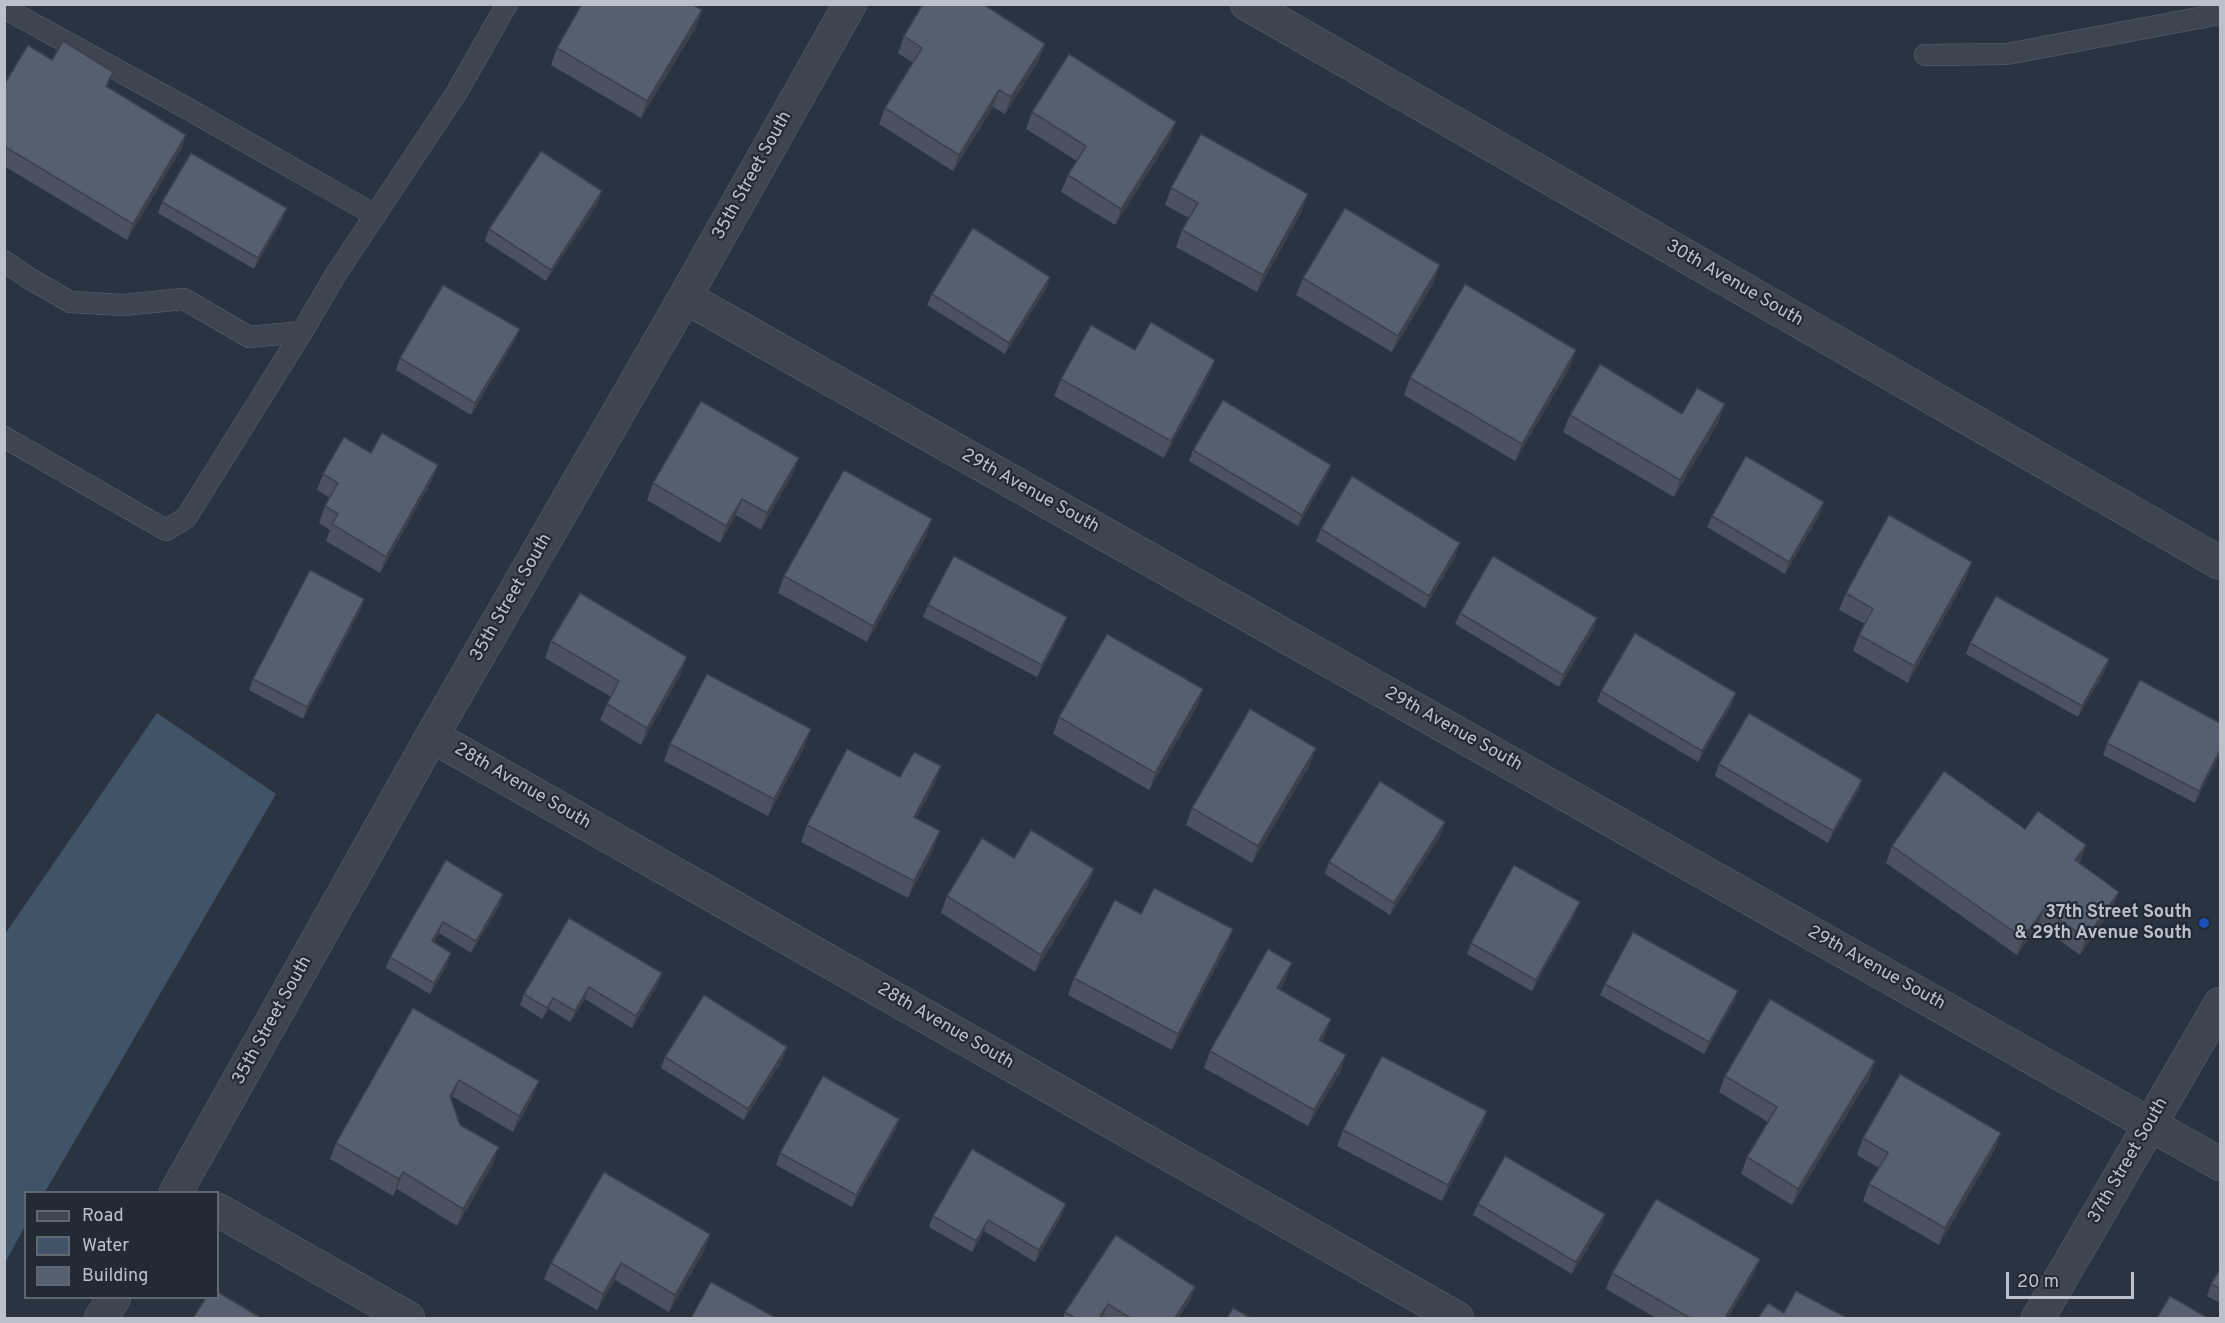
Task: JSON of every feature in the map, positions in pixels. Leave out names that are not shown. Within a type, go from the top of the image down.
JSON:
[{"type":"street","name":"35th Street South","points":[[180,1191],[432,736],[685,297],[850,4]]},
{"type":"street","name":"30th Avenue South","points":[[1247,4],[2220,564]]},
{"type":"street","name":"29th Avenue South","points":[[685,297],[2220,1164]]},
{"type":"street","name":"28th Avenue South","points":[[432,736],[1457,1318]]},
{"type":"street","name":"37th Street South","points":[[2038,1318],[2220,1004]]},
{"type":"street","points":[[219,1211],[408,1318]]},
{"type":"street","points":[[101,1318],[113,1299]]},
{"type":"lane","points":[[4,437],[166,530],[186,518],[375,215],[457,92],[507,4]]},
{"type":"lane","points":[[4,8],[375,215]]},
{"type":"lane","points":[[1925,55],[2007,54],[2220,14]]},
{"type":"lane","points":[[4,261],[70,302],[123,305],[184,299],[249,336],[302,332]]},
{"type":"water","points":[[157,713],[276,794],[46,1191],[24,1191],[24,1228],[5,1263],[5,934]]},
{"type":"building","points":[[582,4],[692,4],[702,10],[647,101],[557,48]]},
{"type":"building","points":[[923,4],[983,4],[1045,44],[1011,97],[999,90],[959,155],[885,108],[922,48],[904,36]]},
{"type":"building","points":[[63,41],[113,72],[106,86],[186,135],[133,224],[4,146],[4,85],[28,45],[52,60]]},
{"type":"building","points":[[1069,54],[1176,122],[1121,209],[1068,175],[1086,146],[1032,112]]},
{"type":"building","points":[[1201,134],[1308,194],[1263,275],[1182,230],[1198,203],[1171,188]]},
{"type":"building","points":[[541,151],[602,191],[551,270],[489,229]]},
{"type":"building","points":[[191,153],[287,208],[258,258],[162,202]]},
{"type":"building","points":[[1345,208],[1440,265],[1398,336],[1303,278]]},
{"type":"building","points":[[973,228],[1050,277],[1009,343],[932,294]]},
{"type":"building","points":[[1465,284],[1576,350],[1522,444],[1410,378]]},
{"type":"building","points":[[443,285],[520,329],[475,403],[400,358]]},
{"type":"building","points":[[1151,322],[1215,360],[1171,441],[1061,379],[1091,325],[1135,350]]},
{"type":"building","points":[[1600,364],[1682,414],[1697,388],[1725,404],[1680,480],[1570,415]]},
{"type":"building","points":[[1223,400],[1331,465],[1302,515],[1193,450]]},
{"type":"building","points":[[701,401],[799,458],[767,513],[742,499],[726,526],[653,483]]},
{"type":"building","points":[[382,433],[438,465],[386,557],[332,524],[338,514],[325,506],[338,483],[323,474],[344,437],[371,453]]},
{"type":"building","points":[[1746,456],[1824,502],[1789,562],[1712,516]]},
{"type":"building","points":[[844,470],[932,519],[873,626],[784,576]]},
{"type":"building","points":[[1352,476],[1460,543],[1429,596],[1321,529]]},
{"type":"building","points":[[1889,515],[1972,562],[1914,666],[1859,635],[1873,609],[1846,593]]},
{"type":"building","points":[[954,556],[1067,617],[1042,665],[928,605]]},
{"type":"building","points":[[1493,556],[1597,618],[1563,675],[1460,613]]},
{"type":"building","points":[[310,570],[364,599],[307,707],[253,679]]},
{"type":"building","points":[[580,593],[687,657],[647,728],[607,704],[619,681],[551,641]]},
{"type":"building","points":[[1996,596],[2109,659],[2082,706],[1970,643]]},
{"type":"building","points":[[1635,633],[1736,693],[1702,751],[1601,691]]},
{"type":"building","points":[[1107,634],[1203,689],[1155,773],[1059,717]]},
{"type":"building","points":[[707,674],[811,729],[774,799],[670,744]]},
{"type":"building","points":[[2140,680],[2220,723],[2220,750],[2199,791],[2107,743]]},
{"type":"building","points":[[1250,709],[1316,748],[1258,846],[1192,808]]},
{"type":"building","points":[[1749,713],[1862,780],[1833,831],[1719,764]]},
{"type":"building","points":[[847,749],[900,777],[914,752],[941,766],[914,817],[940,831],[914,881],[807,825]]},
{"type":"building","points":[[1944,771],[2025,829],[2038,811],[2086,845],[2075,860],[2119,892],[2086,938],[2044,909],[2023,938],[1892,846]]},
{"type":"building","points":[[1380,781],[1445,822],[1394,903],[1329,862]]},
{"type":"building","points":[[1031,830],[1094,869],[1041,955],[947,896],[982,838],[1014,858]]},
{"type":"building","points":[[446,860],[503,894],[476,941],[443,922],[432,941],[451,953],[434,983],[390,957]]},
{"type":"building","points":[[1514,865],[1580,902],[1536,980],[1471,943]]},
{"type":"building","points":[[1154,888],[1233,929],[1178,1034],[1074,978],[1115,900],[1141,914]]},
{"type":"building","points":[[569,918],[662,973],[636,1016],[589,987],[575,1011],[553,998],[547,1008],[524,994]]},
{"type":"building","points":[[1633,932],[1738,991],[1709,1042],[1605,984]]},
{"type":"building","points":[[1268,949],[1292,963],[1277,988],[1331,1019],[1319,1040],[1346,1055],[1314,1110],[1210,1051]]},
{"type":"building","points":[[704,995],[787,1047],[748,1109],[665,1057]]},
{"type":"building","points":[[1770,999],[1875,1061],[1798,1189],[1747,1157],[1777,1107],[1725,1076]]},
{"type":"building","points":[[413,1008],[539,1081],[519,1116],[459,1080],[450,1096],[460,1125],[499,1147],[463,1209],[403,1172],[399,1179],[336,1143]]},
{"type":"building","points":[[1382,1056],[1487,1111],[1448,1185],[1343,1130]]},
{"type":"building","points":[[1900,1074],[2001,1133],[1945,1228],[1869,1184],[1888,1153],[1863,1138]]},
{"type":"building","points":[[823,1076],[899,1119],[856,1195],[780,1153]]},
{"type":"building","points":[[972,1149],[1066,1204],[1039,1250],[988,1220],[976,1241],[933,1216]]},
{"type":"building","points":[[1505,1156],[1605,1214],[1576,1262],[1478,1204]]},
{"type":"building","points":[[604,1172],[710,1234],[675,1295],[621,1263],[603,1294],[551,1263]]},
{"type":"building","points":[[1656,1199],[1760,1259],[1725,1318],[1690,1318],[1612,1273]]},
{"type":"building","points":[[1116,1235],[1195,1287],[1175,1318],[1130,1318],[1108,1304],[1099,1318],[1075,1318],[1065,1312]]},
{"type":"building","points":[[2220,1269],[2220,1289],[2211,1284]]},
{"type":"building","points":[[711,1282],[776,1318],[691,1318]]},
{"type":"building","points":[[1796,1291],[1847,1318],[1758,1318],[1768,1303],[1784,1313]]},
{"type":"building","points":[[219,1293],[261,1318],[193,1318],[205,1299],[219,1299]]},
{"type":"building","points":[[2170,1296],[2208,1318],[2157,1318]]},
{"type":"building","points":[[1233,1308],[1251,1318],[1227,1318]]},
{"type":"place","name":"37th Street South & 29th Avenue South","points":[[2204,923]]}]
